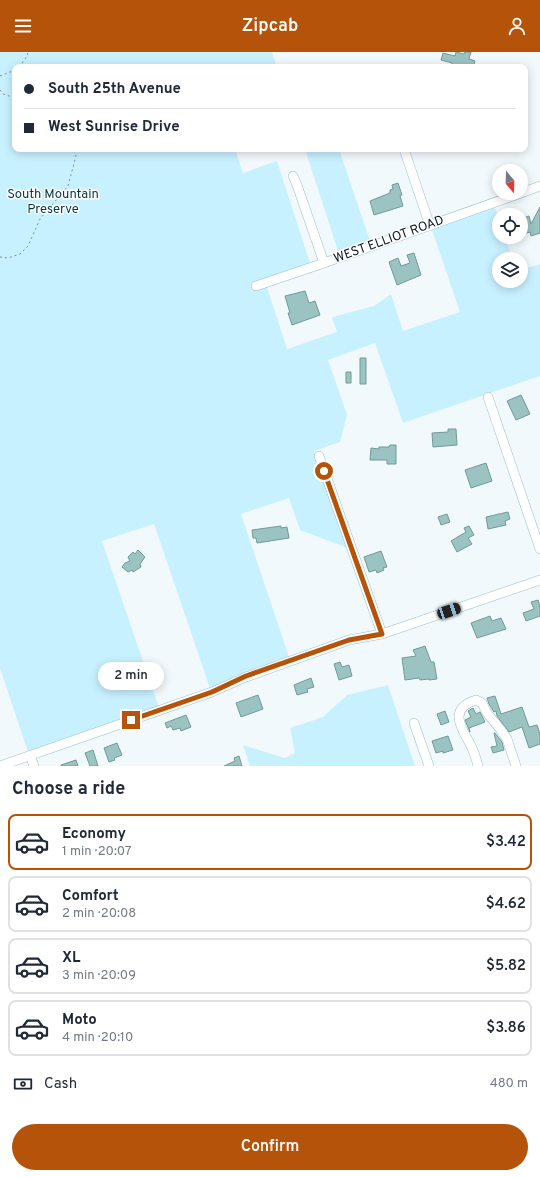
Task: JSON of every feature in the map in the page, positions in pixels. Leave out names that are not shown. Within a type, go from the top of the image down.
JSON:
[{"type":"street","points":[[405,152],[430,226]]},
{"type":"street","points":[[293,176],[324,263]]},
{"type":"street","name":"WEST ELLIOT ROAD","points":[[528,190],[540,186]]},
{"type":"street","name":"WEST ELLIOT ROAD","points":[[256,286],[502,200]]},
{"type":"street","points":[[488,397],[540,549]]},
{"type":"street","points":[[319,456],[382,634]]},
{"type":"street","points":[[0,766],[212,692],[246,676],[349,640],[382,634],[540,580]]},
{"type":"street","points":[[478,766],[470,743],[463,733],[459,718],[462,708],[468,703],[476,700],[482,703],[487,713],[507,739],[516,766]]},
{"type":"street","points":[[414,723],[429,766]]},
{"type":"street","points":[[30,755],[34,766]]},
{"type":"path","points":[[21,64],[28,55],[27,52]]},
{"type":"path","points":[[0,76],[12,71]]},
{"type":"path","points":[[0,90],[3,94],[12,97]]},
{"type":"path","points":[[0,256],[8,258],[20,254],[28,246],[40,219],[68,186],[76,156],[74,152]]},
{"type":"green space","name":"South Mountain Preserve","points":[[0,52],[272,52],[276,64],[12,64],[12,152],[236,152],[243,173],[277,161],[310,263],[264,278],[287,349],[337,332],[332,317],[374,306],[391,294],[403,331],[460,312],[432,230],[494,205],[495,208],[492,208],[492,244],[507,244],[510,252],[492,252],[492,288],[528,288],[528,268],[540,264],[540,376],[403,423],[375,343],[328,360],[347,415],[340,442],[314,451],[348,548],[300,530],[289,498],[241,514],[289,657],[247,671],[211,691],[154,524],[102,541],[159,708],[28,752],[0,668]]},
{"type":"green space","points":[[306,152],[340,152],[370,241],[338,251]]},
{"type":"green space","points":[[388,685],[415,766],[250,766],[243,745],[285,758],[295,753],[290,728],[323,717],[347,695]]},
{"type":"building","points":[[456,52],[464,54],[465,52],[471,52],[469,59],[475,61],[474,64],[452,64],[441,60],[443,53],[455,56]]},
{"type":"building","points":[[398,183],[402,195],[400,196],[403,206],[374,215],[370,201],[390,193],[390,190],[393,189],[392,185]]},
{"type":"building","points":[[540,207],[540,233],[531,236],[530,232],[528,233],[529,216],[531,224]]},
{"type":"building","points":[[414,253],[421,275],[397,285],[389,262],[398,258],[401,266],[410,263],[407,255]]},
{"type":"building","points":[[305,291],[309,303],[315,301],[320,315],[292,325],[285,296]]},
{"type":"building","points":[[360,358],[366,358],[366,384],[360,384]]},
{"type":"building","points":[[346,372],[351,372],[351,383],[346,383]]},
{"type":"building","points":[[521,395],[530,414],[516,420],[507,401]]},
{"type":"building","points":[[448,429],[456,429],[457,445],[433,447],[432,433],[448,432]]},
{"type":"building","points":[[390,445],[396,445],[396,464],[387,464],[387,460],[370,460],[371,448],[379,449],[379,447],[389,447]]},
{"type":"building","points":[[486,463],[492,481],[471,488],[465,470]]},
{"type":"building","points":[[508,512],[510,519],[505,521],[506,525],[488,529],[486,517]]},
{"type":"building","points":[[447,514],[450,522],[441,525],[438,517]]},
{"type":"building","points":[[281,526],[281,528],[287,527],[289,538],[257,543],[256,538],[253,538],[252,530]]},
{"type":"building","points":[[469,526],[474,535],[468,538],[472,544],[457,552],[451,541],[466,532],[464,528]]},
{"type":"building","points":[[138,550],[145,557],[140,564],[141,567],[133,572],[132,570],[128,572],[122,567],[125,563],[130,561],[128,557],[133,552],[135,554]]},
{"type":"building","points":[[381,551],[387,567],[383,568],[384,570],[377,573],[376,570],[369,572],[364,557]]},
{"type":"building","points":[[538,600],[540,606],[540,616],[526,621],[523,613],[534,609],[531,602]]},
{"type":"building","points":[[490,616],[492,621],[501,618],[506,629],[477,638],[471,623]]},
{"type":"building","points":[[425,646],[431,662],[434,662],[437,679],[420,680],[419,678],[405,680],[402,658],[416,656],[413,650]]},
{"type":"building","points":[[340,662],[342,667],[349,665],[352,676],[339,680],[334,664]]},
{"type":"building","points":[[311,678],[314,687],[307,689],[308,692],[297,695],[294,685]]},
{"type":"building","points":[[258,695],[263,709],[241,717],[236,703]]},
{"type":"building","points":[[495,696],[501,714],[522,707],[529,727],[537,725],[540,734],[540,744],[529,748],[522,727],[509,732],[497,716],[496,711],[494,712],[489,704],[487,698]]},
{"type":"building","points":[[473,708],[476,714],[480,712],[485,722],[469,728],[470,732],[465,720],[471,717],[468,711]]},
{"type":"building","points":[[445,711],[449,722],[441,725],[437,714]]},
{"type":"building","points":[[186,715],[191,727],[181,731],[180,728],[173,730],[171,726],[167,728],[165,723]]},
{"type":"building","points":[[494,733],[502,742],[504,750],[493,753],[491,747],[497,746]]},
{"type":"building","points":[[448,736],[453,750],[443,753],[443,751],[436,753],[432,741]]},
{"type":"building","points":[[117,743],[122,755],[109,762],[104,748]]},
{"type":"building","points":[[93,750],[98,766],[90,766],[85,753]]},
{"type":"building","points":[[239,756],[242,766],[224,766],[235,761],[234,758]]},
{"type":"building","points":[[76,760],[78,766],[61,766],[61,765]]},
{"type":"route","points":[[131,720],[212,692],[246,676],[349,640],[382,634],[324,471]]}]
